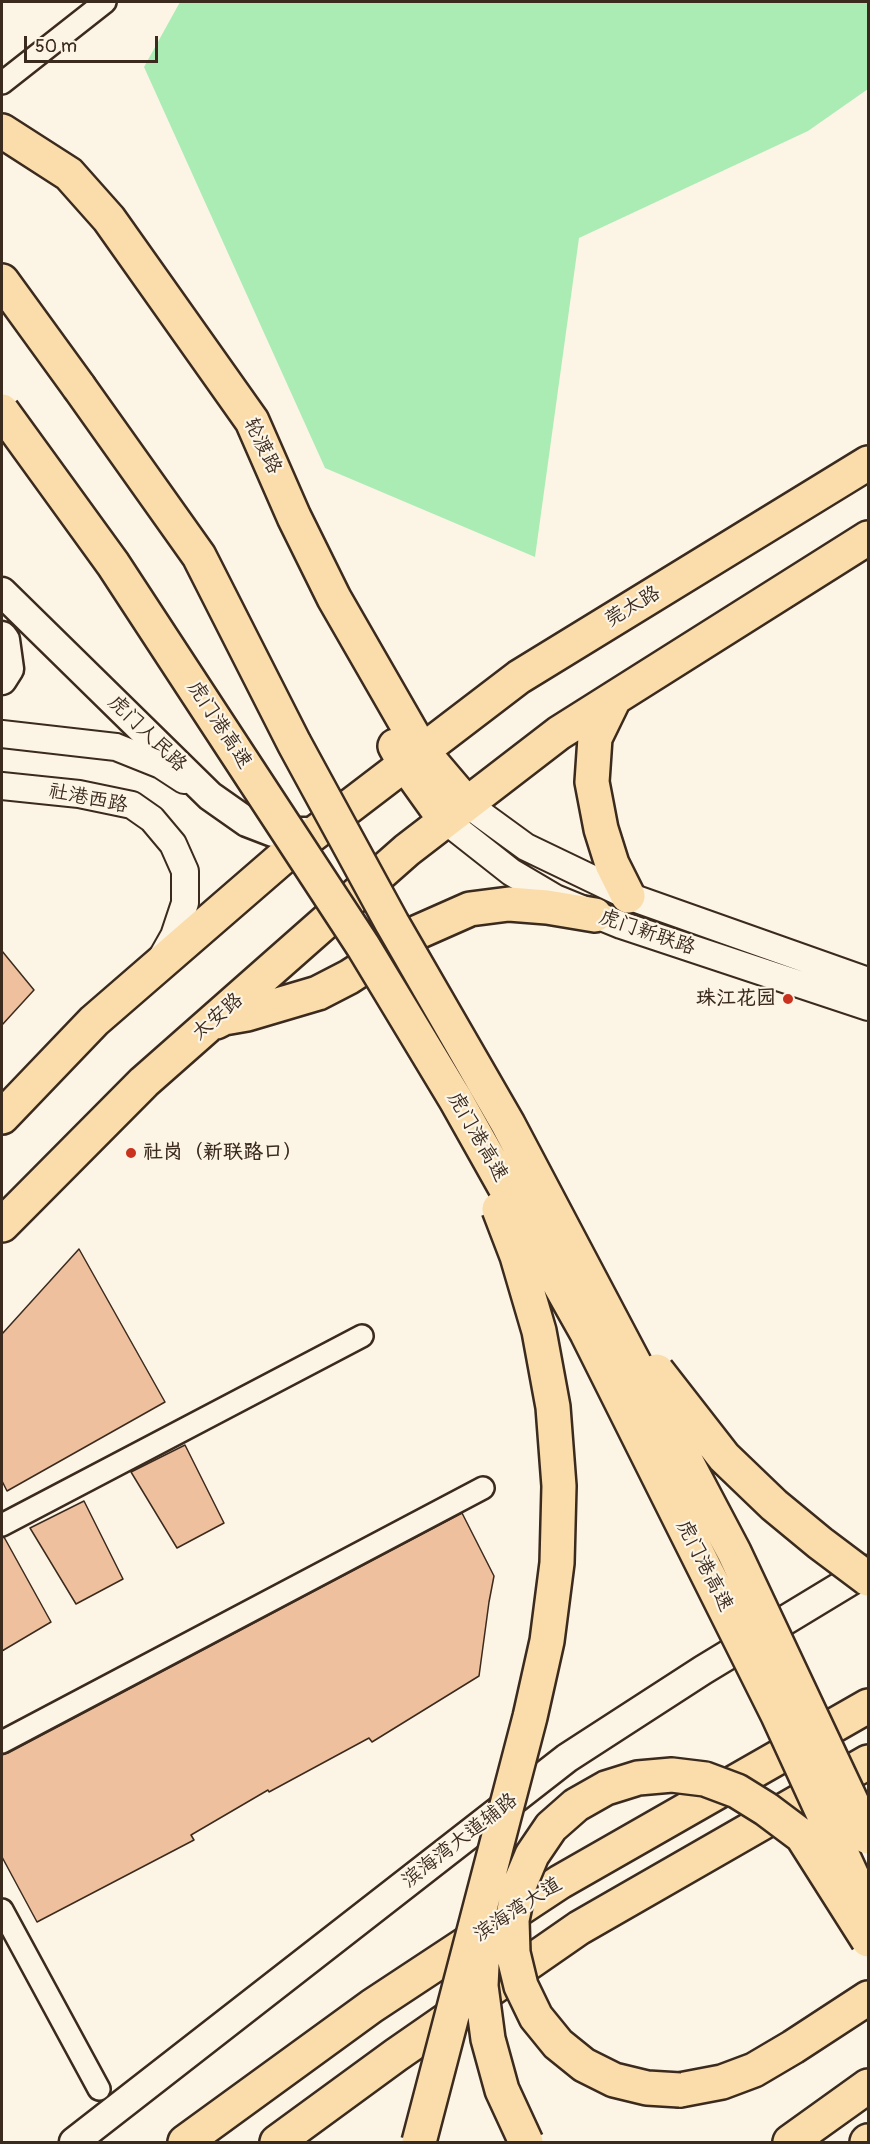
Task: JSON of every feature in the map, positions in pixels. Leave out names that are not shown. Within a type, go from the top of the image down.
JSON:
[{"type":"main road","name":"轮渡路","points":[[2,131],[69,174],[109,219],[252,421],[294,517],[413,757]]},
{"type":"main road","name":"轮渡路","points":[[2,149],[66,191],[104,238],[205,387],[260,463],[317,596],[413,757],[456,812]]},
{"type":"main road","name":"虎门港高速","points":[[2,281],[199,556],[294,743],[392,923],[508,1124],[590,1274],[734,1552],[868,1837]]},
{"type":"main road","name":"虎门港高速","points":[[2,411],[114,564],[363,946],[456,1100],[587,1333],[778,1715],[868,1911]]},
{"type":"main road","name":"莞太路","points":[[413,757],[519,676],[868,463]]},
{"type":"main road","points":[[628,896],[609,855],[601,829],[592,782],[595,738],[614,699],[868,538]]},
{"type":"main road","name":"虎门人民路","points":[[2,592],[210,796],[247,822],[273,832],[315,832]]},
{"type":"main road","points":[[2,636],[5,640],[9,669],[2,680]]},
{"type":"main road","name":"太安路","points":[[2,1225],[144,1082],[407,850],[559,734],[614,699]]},
{"type":"main road","points":[[2,1117],[94,1021],[157,965],[282,858],[413,757]]},
{"type":"main road","points":[[207,1027],[224,1018],[247,1014],[318,993],[349,977],[418,932],[470,909],[509,904],[595,915]]},
{"type":"main road","points":[[419,2142],[530,1717],[547,1641],[557,1563],[559,1486],[553,1407],[539,1331],[517,1256],[456,1100]]},
{"type":"main road","points":[[590,1274],[662,1378],[767,1510],[819,1562],[868,1598]]},
{"type":"main road","points":[[724,1457],[774,1505],[868,1579]]},
{"type":"main road","name":"滨海湾大道辅路","points":[[74,2142],[567,1758],[703,1670],[868,1570]]},
{"type":"main road","name":"滨海湾大道","points":[[185,2142],[372,2006],[560,1882],[868,1706]]},
{"type":"main road","points":[[277,2142],[396,2055],[579,1928],[864,1765]]},
{"type":"main road","points":[[868,1940],[802,1836],[737,1791],[705,1779],[672,1775],[638,1778],[606,1788],[576,1805],[552,1827],[532,1855],[519,1886],[512,1920],[513,1953],[521,1986],[536,2017],[550,2035],[584,2065],[614,2080],[647,2088],[680,2090],[722,2082],[754,2070],[793,2048],[868,1998]]},
{"type":"main road","points":[[489,1867],[481,1986],[488,2039],[502,2090],[526,2142]]},
{"type":"main road","points":[[790,2142],[868,2086]]},
{"type":"street","points":[[2,83],[105,2]]},
{"type":"street","points":[[2,734],[116,747],[161,765],[210,796]]},
{"type":"street","name":"社港西路","points":[[2,786],[79,794],[132,805],[159,827],[173,844],[185,871],[185,903],[174,936],[157,965]]},
{"type":"street","name":"虎门新联路","points":[[456,812],[628,896],[868,981]]},
{"type":"street","name":"虎门新联路","points":[[456,812],[511,872],[555,898],[621,926],[868,1007]]},
{"type":"street","points":[[2,1526],[363,1336]]},
{"type":"street","points":[[2,1742],[483,1488]]},
{"type":"street","points":[[2,1910],[99,2089]]},
{"type":"green space","points":[[180,2],[868,2],[868,89],[808,131],[579,238],[535,557],[325,468],[144,67]]},
{"type":"building","points":[[2,951],[34,990],[2,1025]]},
{"type":"building","points":[[79,1249],[165,1402],[7,1491],[2,1481],[2,1334]]},
{"type":"building","points":[[185,1445],[224,1523],[177,1548],[131,1472]]},
{"type":"building","points":[[84,1501],[123,1579],[76,1604],[30,1528]]},
{"type":"building","points":[[462,1513],[494,1576],[479,1676],[372,1742],[369,1738],[269,1792],[268,1790],[191,1835],[194,1840],[37,1922],[2,1857],[2,1755]]},
{"type":"building","points":[[4,1537],[51,1622],[2,1651],[2,1538]]},
{"type":"place","name":"珠江花园","points":[[788,999]]},
{"type":"place","name":"社岗（新联路口）","points":[[131,1153]]}]
